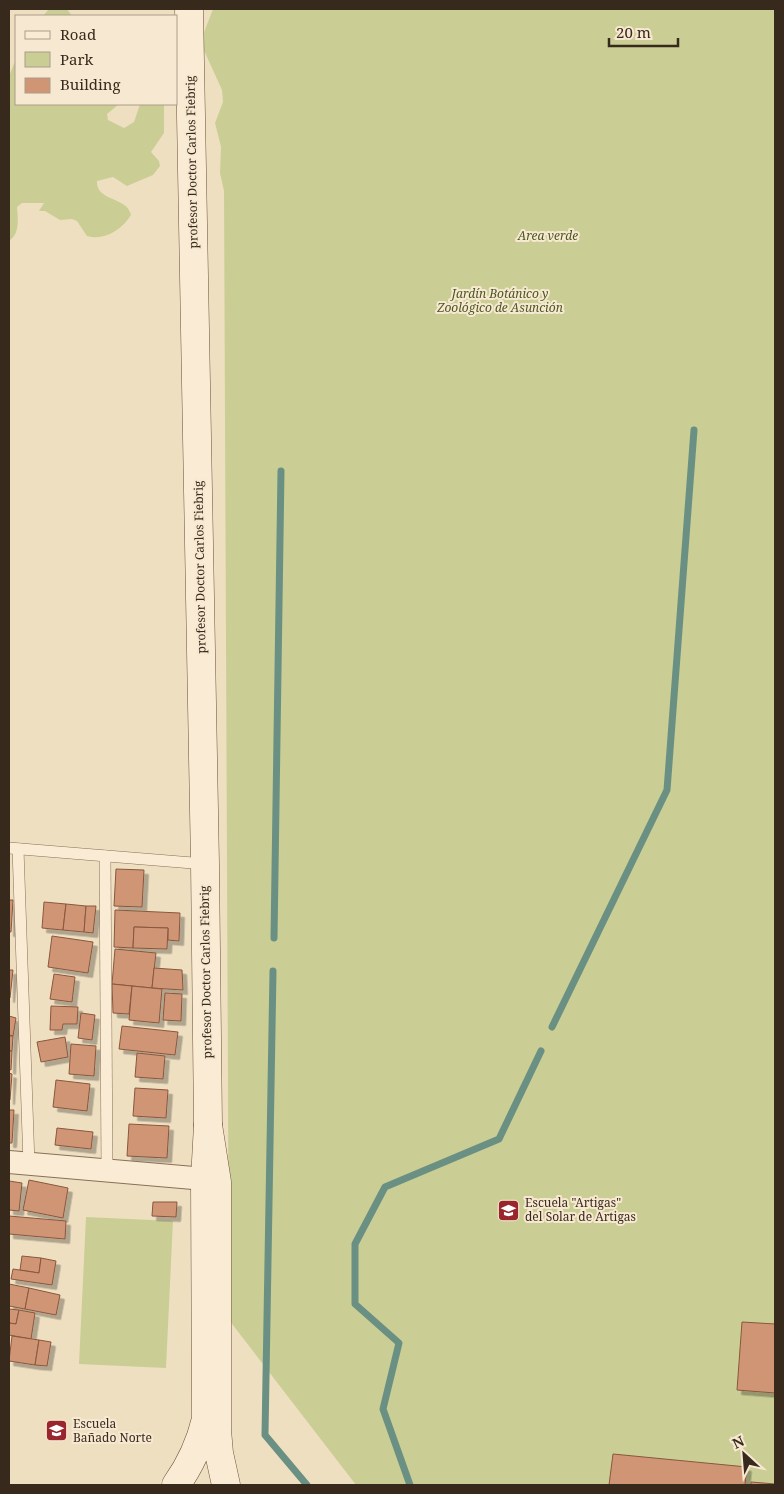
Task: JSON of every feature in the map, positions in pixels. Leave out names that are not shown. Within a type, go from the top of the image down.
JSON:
[{"type":"street","name":"profesor Doctor Carlos Fiebrig","points":[[176,1485],[191,1464],[199,1446],[206,1419],[205,1179],[208,1125],[205,864],[189,9]]},
{"type":"street","name":"profesor Doctor Carlos Fiebrig","points":[[208,1125],[217,1182],[218,1430],[219,1453],[226,1485]]},
{"type":"street","points":[[19,1163],[205,1179]]},
{"type":"lane","points":[[19,1163],[14,848],[205,864]]},
{"type":"lane","points":[[105,856],[107,1171]]},
{"type":"green space","points":[[49,9],[67,9],[71,15],[44,15]]},
{"type":"green space","name":"Jardín Botánico y Zoológico de Asunción","points":[[213,9],[775,9],[775,1485],[356,1485],[229,1320],[224,191],[220,173],[221,147],[215,123],[223,102],[222,90],[202,46],[203,35]]},
{"type":"green space","points":[[15,61],[15,105],[118,105],[107,114],[108,120],[124,128],[134,122],[140,105],[164,105],[164,133],[151,152],[159,161],[160,166],[153,175],[127,186],[113,177],[97,181],[101,192],[124,205],[131,215],[118,230],[106,236],[87,236],[77,221],[72,219],[60,220],[45,211],[39,211],[44,203],[22,203],[17,207],[17,230],[9,241],[9,76]]},
{"type":"green space","points":[[86,1217],[173,1221],[166,1368],[79,1364]]},
{"type":"building","points":[[116,869],[144,870],[142,907],[114,906]]},
{"type":"building","points":[[9,900],[13,900],[11,932],[9,932]]},
{"type":"building","points":[[44,902],[66,904],[63,930],[42,928]]},
{"type":"building","points":[[66,904],[86,906],[84,932],[63,930]]},
{"type":"building","points":[[86,906],[96,906],[93,933],[84,932]]},
{"type":"building","points":[[115,910],[180,913],[179,941],[168,940],[168,928],[134,927],[133,948],[114,947]]},
{"type":"building","points":[[134,927],[168,928],[167,949],[133,948]]},
{"type":"building","points":[[52,936],[93,942],[88,973],[48,967]]},
{"type":"building","points":[[115,949],[156,953],[152,988],[112,984]]},
{"type":"building","points":[[154,968],[182,970],[183,990],[152,988]]},
{"type":"building","points":[[9,970],[13,970],[10,998],[9,998]]},
{"type":"building","points":[[54,974],[75,977],[72,1002],[50,999]]},
{"type":"building","points":[[112,984],[132,986],[129,1014],[113,1013]]},
{"type":"building","points":[[132,986],[162,989],[159,1023],[129,1020]]},
{"type":"building","points":[[165,993],[182,994],[181,1021],[163,1020]]},
{"type":"building","points":[[51,1006],[78,1007],[77,1024],[63,1024],[62,1030],[50,1030]]},
{"type":"building","points":[[81,1013],[95,1015],[92,1040],[78,1038]]},
{"type":"building","points":[[9,1016],[16,1018],[13,1036],[9,1035]]},
{"type":"building","points":[[122,1026],[178,1032],[175,1055],[119,1049]]},
{"type":"building","points":[[9,1036],[13,1036],[12,1051],[9,1051]]},
{"type":"building","points":[[65,1037],[68,1057],[41,1062],[37,1042]]},
{"type":"building","points":[[71,1044],[96,1046],[94,1076],[69,1074]]},
{"type":"building","points":[[9,1051],[12,1051],[11,1070],[9,1069]]},
{"type":"building","points":[[137,1053],[165,1056],[163,1079],[135,1077]]},
{"type":"building","points":[[9,1073],[12,1074],[10,1100],[9,1100]]},
{"type":"building","points":[[56,1080],[90,1084],[87,1111],[53,1107]]},
{"type":"building","points":[[135,1088],[168,1090],[166,1118],[133,1116]]},
{"type":"building","points":[[9,1110],[14,1110],[12,1143],[9,1143]]},
{"type":"building","points":[[129,1124],[169,1126],[167,1158],[127,1156]]},
{"type":"building","points":[[57,1128],[93,1132],[91,1149],[55,1145]]},
{"type":"building","points":[[29,1180],[68,1188],[63,1218],[23,1210]]},
{"type":"building","points":[[9,1181],[22,1183],[19,1211],[9,1210]]},
{"type":"building","points":[[153,1202],[177,1202],[176,1217],[152,1216]]},
{"type":"building","points":[[9,1216],[66,1221],[65,1239],[9,1234]]},
{"type":"building","points":[[22,1256],[41,1258],[39,1273],[20,1270]]},
{"type":"building","points":[[41,1258],[56,1261],[52,1285],[11,1279],[13,1269],[39,1273]]},
{"type":"building","points":[[9,1284],[29,1288],[25,1309],[9,1306]]},
{"type":"building","points":[[29,1288],[60,1295],[56,1315],[25,1309]]},
{"type":"building","points":[[9,1309],[19,1310],[16,1324],[9,1323]]},
{"type":"building","points":[[19,1310],[35,1313],[31,1339],[9,1335],[9,1323],[16,1324]]},
{"type":"building","points":[[742,1322],[775,1324],[775,1393],[737,1390]]},
{"type":"building","points":[[12,1336],[39,1340],[35,1365],[9,1361]]},
{"type":"building","points":[[39,1340],[51,1342],[47,1366],[35,1365]]},
{"type":"building","points":[[613,1454],[747,1467],[745,1485],[609,1485]]},
{"type":"building","points":[[751,1482],[775,1484],[775,1485],[751,1485]]},
{"type":"waterway","points":[[552,1027],[667,790],[694,430]]},
{"type":"waterway","points":[[274,938],[281,471]]},
{"type":"waterway","points":[[273,971],[265,1435],[307,1485]]},
{"type":"waterway","points":[[410,1485],[383,1409],[399,1343],[355,1304],[355,1244],[385,1187],[499,1139],[541,1051]]},
{"type":"place","name":"Escuela \"Artigas\" del Solar de Artigas","points":[[509,1210]]},
{"type":"place","name":"Escuela Bañado Norte","points":[[57,1431]]},
{"type":"park label","name":"Area verde","points":[[548,236]]}]
